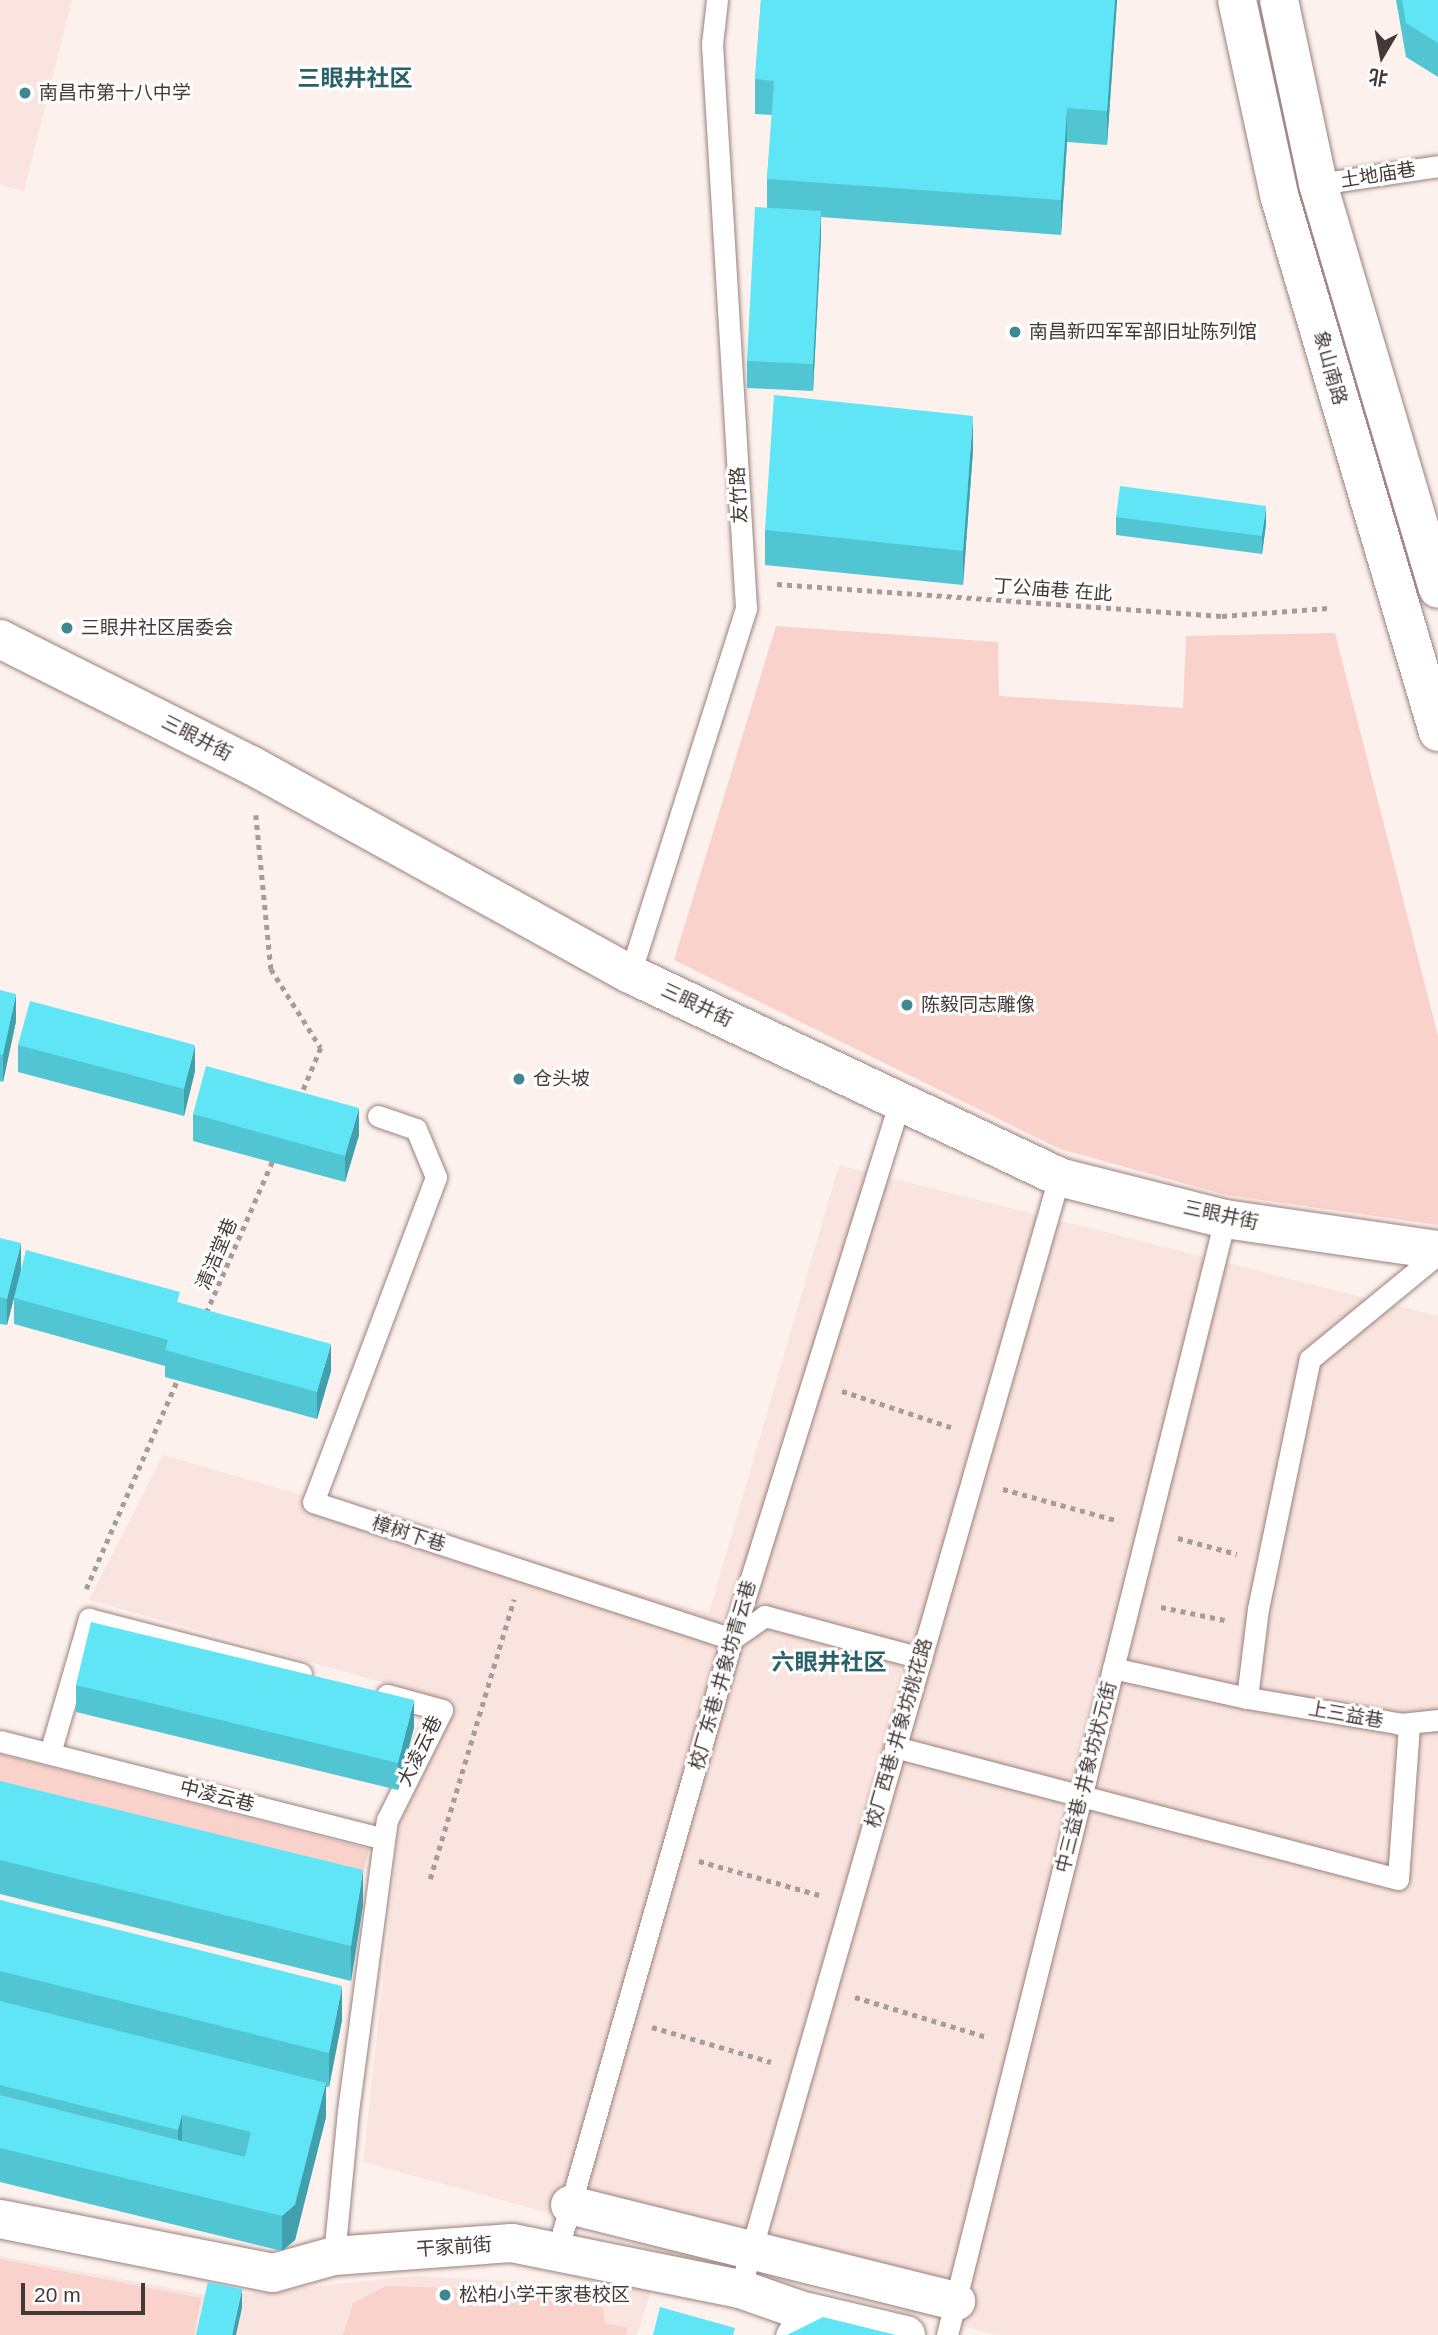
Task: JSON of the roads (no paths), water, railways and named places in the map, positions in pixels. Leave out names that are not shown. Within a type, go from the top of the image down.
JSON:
[{"type":"street","name":"象山南路","points":[[1237,0],[1279,195],[1438,732]]},
{"type":"street","points":[[1279,0],[1318,184],[1438,589]]},
{"type":"street","name":"三眼井街","points":[[0,639],[251,765],[630,974],[1059,1177],[1225,1219],[1438,1252]]},
{"type":"street","points":[[570,2205],[752,2249],[951,2318]]},
{"type":"street","name":"干家前街","points":[[0,2219],[273,2273],[334,2256],[512,2243],[740,2289],[793,2322],[906,2335]]},
{"type":"lane","name":"友竹路","points":[[630,974],[746,608],[712,44],[717,0]]},
{"type":"lane","name":"土地庙巷","points":[[1318,184],[1438,166]]},
{"type":"lane","name":"校厂东巷·井象坊青云巷","points":[[557,2252],[732,1639],[900,1101]]},
{"type":"lane","name":"樟树下巷","points":[[378,1116],[416,1129],[436,1177],[313,1502],[732,1639]]},
{"type":"lane","name":"校厂西巷·井象坊桃花路","points":[[740,2289],[1059,1177]]},
{"type":"lane","name":"中三益巷·井象坊状元街","points":[[951,2318],[1225,1219]]},
{"type":"lane","points":[[1247,1698],[1256,1627],[1310,1359],[1438,1252]]},
{"type":"lane","points":[[732,1639],[765,1616],[920,1658]]},
{"type":"lane","points":[[0,1741],[50,1753],[89,1619],[324,1679]]},
{"type":"lane","name":"上三益巷","points":[[895,1747],[1398,1879],[1409,1724],[1247,1698],[1113,1668]]},
{"type":"lane","name":"大凌云巷","points":[[334,2256],[362,2007],[387,1819],[442,1710],[364,1690]]},
{"type":"lane","points":[[1399,1724],[1438,1720]]},
{"type":"lane","name":"中凌云巷","points":[[50,1753],[384,1839]]},
{"type":"lane","points":[[335,2000],[362,2007]]},
{"type":"place","name":"南昌市第十八中学","points":[[25,93]]},
{"type":"place","name":"南昌新四军军部旧址陈列馆","points":[[1015,332]]},
{"type":"place","name":"三眼井社区居委会","points":[[67,628]]},
{"type":"place","name":"陈毅同志雕像","points":[[907,1005]]},
{"type":"place","name":"仓头坡","points":[[519,1079]]},
{"type":"place","name":"松柏小学干家巷校区","points":[[445,2295]]},
{"type":"district","name":"三眼井社区","points":[[355,78]]},
{"type":"district","name":"六眼井社区","points":[[829,1662]]}]
